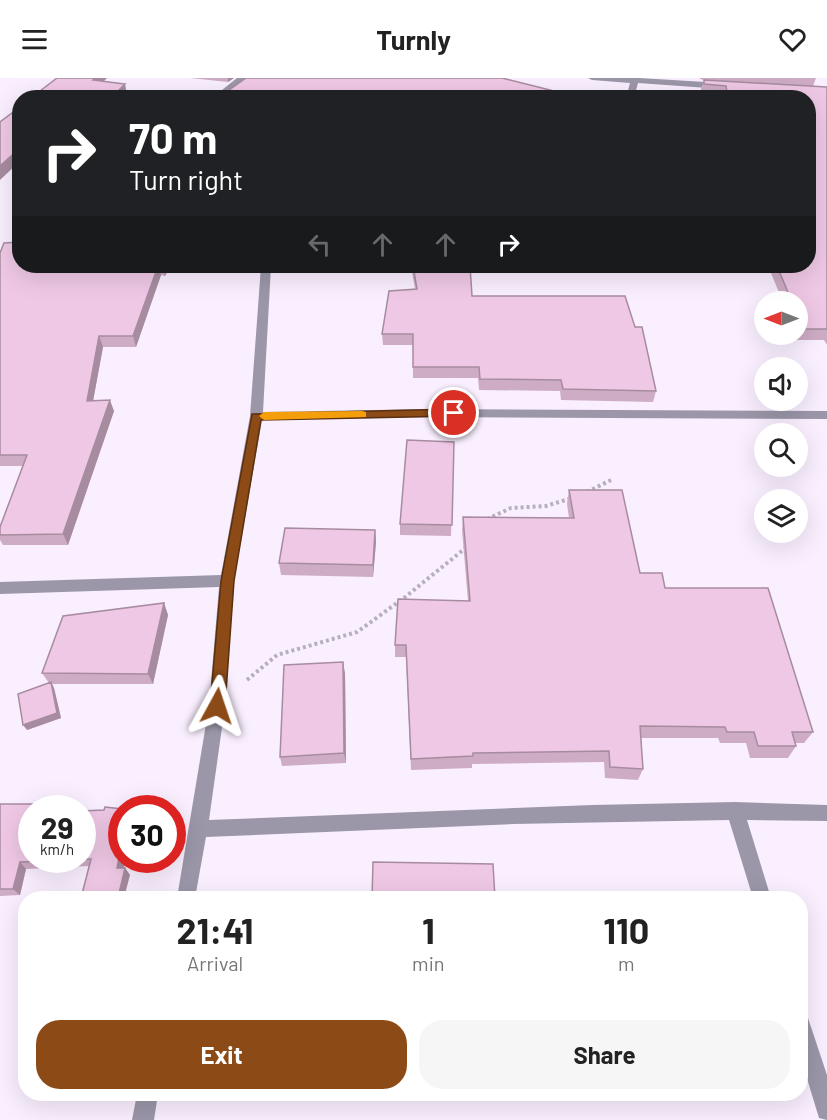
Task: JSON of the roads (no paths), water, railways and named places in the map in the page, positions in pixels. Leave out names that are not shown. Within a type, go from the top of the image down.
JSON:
[{"type":"street","points":[[226,90],[242,78]]},
{"type":"street","points":[[592,78],[736,87]]},
{"type":"street","points":[[187,891],[217,706],[227,581],[256,416],[266,273]]},
{"type":"street","points":[[256,416],[431,413],[827,415]]},
{"type":"street","points":[[0,588],[227,581]]},
{"type":"street","points":[[199,829],[565,813],[735,810],[827,813]]},
{"type":"street","points":[[735,810],[760,891]]},
{"type":"street","points":[[808,1048],[827,1110]]},
{"type":"street","points":[[143,1120],[147,1101]]}]
